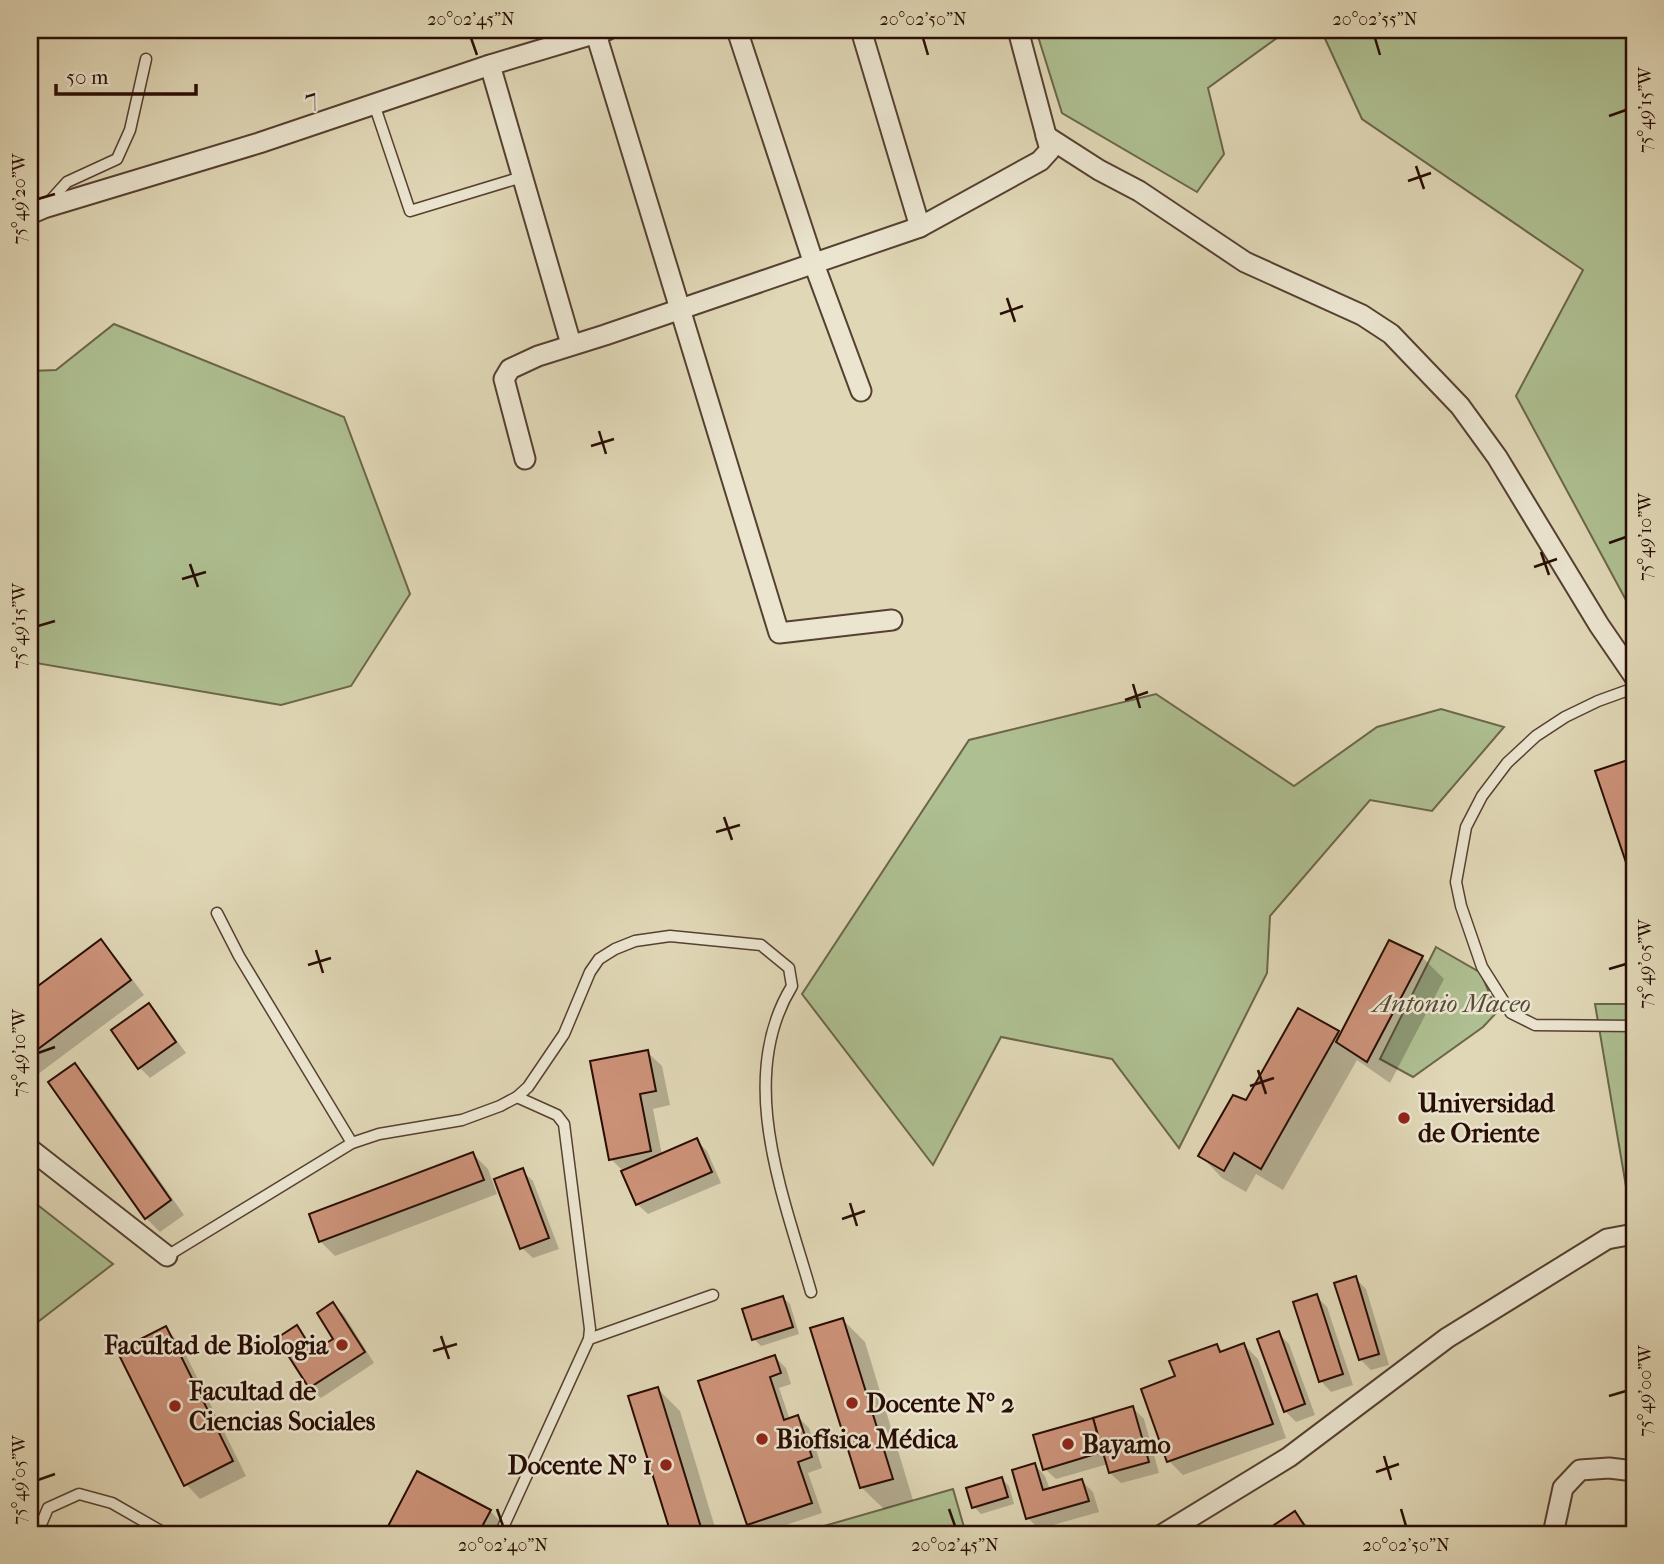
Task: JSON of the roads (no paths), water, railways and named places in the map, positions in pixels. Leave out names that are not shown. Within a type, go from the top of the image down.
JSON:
[{"type":"street","points":[[737,30],[814,264],[861,391]]},
{"type":"street","points":[[861,30],[920,227]]},
{"type":"street","points":[[525,459],[504,379],[510,369],[571,344],[605,335],[920,227],[1040,161],[1050,150],[1018,30]]},
{"type":"street","points":[[602,32],[679,308],[779,633],[892,620]]},
{"type":"street","name":"7","points":[[37,211],[259,143],[490,65],[602,32]]},
{"type":"street","points":[[490,65],[571,344]]},
{"type":"street","points":[[1046,136],[1099,170],[1139,191],[1245,261],[1362,315],[1391,334],[1460,406],[1497,457],[1599,625],[1634,677]]},
{"type":"street","points":[[30,1149],[167,1256]]},
{"type":"street","points":[[1163,1534],[1289,1457],[1447,1338],[1607,1239],[1634,1234]]},
{"type":"street","points":[[1553,1534],[1563,1488],[1580,1470],[1609,1468],[1634,1471]]},
{"type":"lane","points":[[37,211],[67,182],[117,159],[130,130],[146,59]]},
{"type":"lane","points":[[374,104],[410,211],[523,177]]},
{"type":"lane","points":[[1634,688],[1565,717],[1536,736],[1507,763],[1482,796],[1466,827],[1456,882],[1461,906],[1482,967],[1511,1013],[1535,1025],[1634,1026]]},
{"type":"lane","points":[[217,913],[239,956],[352,1143]]},
{"type":"lane","points":[[167,1256],[352,1143],[379,1134],[462,1120],[517,1097],[528,1087],[564,1034],[590,972],[599,959],[635,941],[670,936],[761,945],[789,968],[792,986],[780,1007],[769,1054],[765,1102],[778,1176],[811,1292]]},
{"type":"lane","points":[[500,1534],[589,1339],[590,1329],[564,1124],[557,1115],[517,1097]]},
{"type":"lane","points":[[589,1339],[713,1295]]},
{"type":"lane","points":[[37,1534],[48,1508],[79,1494],[112,1503],[166,1534]]},
{"type":"place","name":"Universidad de Oriente","points":[[1404,1118]]},
{"type":"place","name":"Facultad de Biologia","points":[[342,1345]]},
{"type":"place","name":"Docente Nº 2","points":[[852,1403]]},
{"type":"place","name":"Facultad de Ciencias Sociales","points":[[175,1406]]},
{"type":"place","name":"Biofísica Médica","points":[[762,1439]]},
{"type":"place","name":"Bayamo","points":[[1068,1444]]},
{"type":"place","name":"Docente Nº 1","points":[[666,1465]]},
{"type":"park label","name":"Antonio Maceo","points":[[1452,1003]]}]
